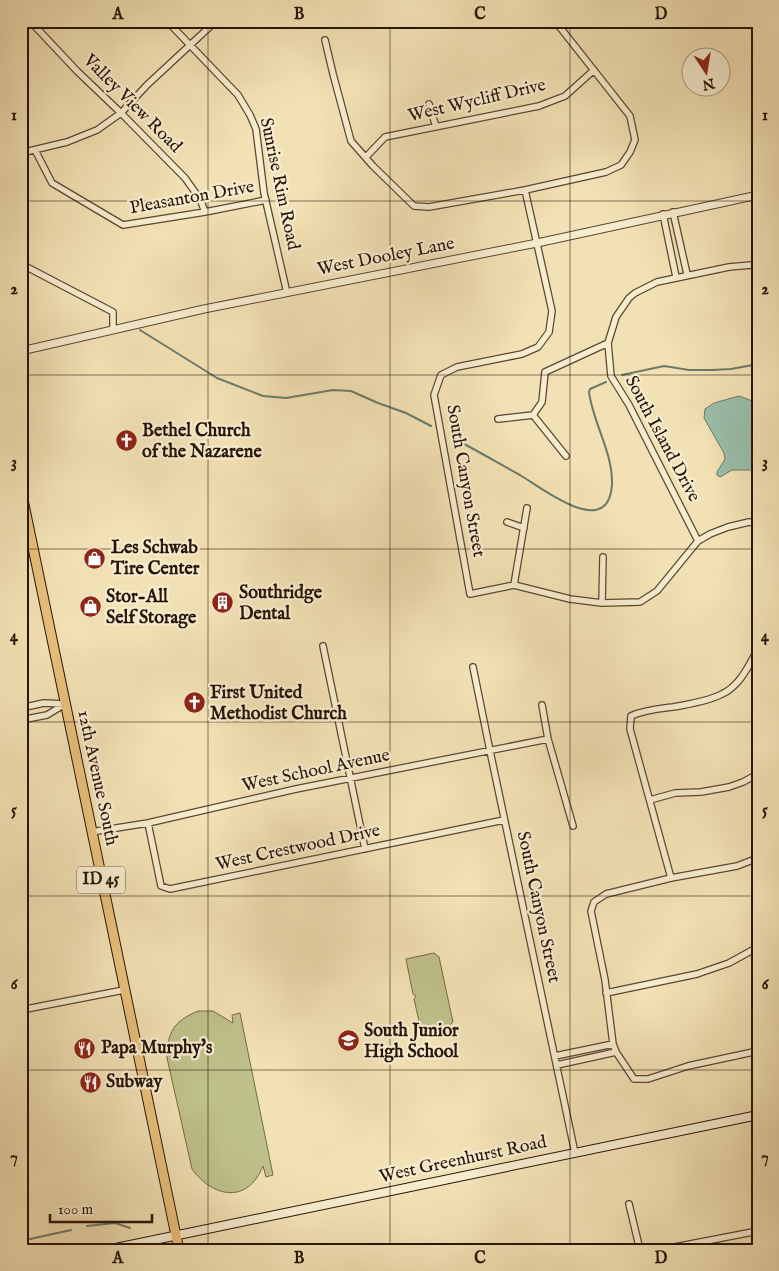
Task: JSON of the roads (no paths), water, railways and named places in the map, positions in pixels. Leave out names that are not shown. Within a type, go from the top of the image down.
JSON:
[{"type":"main road","name":"12th Avenue South","points":[[21,490],[179,1250]]},
{"type":"main road","name":"West Greenhurst Road","points":[[106,1250],[758,1115]]},
{"type":"street","name":"Valley View Road","points":[[30,21],[77,71],[185,178],[200,199],[205,212]]},
{"type":"street","name":"Sunrise Rim Road","points":[[167,21],[238,95],[250,115],[256,129],[266,200],[286,292]]},
{"type":"street","points":[[21,153],[67,142],[88,134],[121,113],[147,85],[216,21]]},
{"type":"street","points":[[326,40],[333,74],[352,141],[414,206],[429,207],[525,190],[606,172],[621,166],[635,140],[630,116],[555,21]]},
{"type":"street","points":[[754,21],[758,37]]},
{"type":"street","name":"West Wycliff Drive","points":[[366,157],[385,137],[539,106],[565,96],[594,70]]},
{"type":"street","points":[[429,104],[436,127]]},
{"type":"street","name":"Pleasanton Drive","points":[[36,150],[52,182],[123,225],[266,200]]},
{"type":"street","name":"South Canyon Street","points":[[514,585],[470,594],[434,395],[441,375],[457,367],[522,354],[538,347],[549,332],[552,312],[525,190]]},
{"type":"street","name":"West Dooley Lane","points":[[21,351],[286,292],[537,243],[663,214],[758,195]]},
{"type":"street","points":[[673,212],[687,274]]},
{"type":"street","points":[[663,214],[676,277]]},
{"type":"street","points":[[21,264],[113,312],[113,330]]},
{"type":"street","name":"South Island Drive","points":[[698,541],[629,405],[611,376],[608,343],[616,317],[629,298],[656,282],[729,266],[751,265],[758,269]]},
{"type":"street","points":[[498,419],[534,414],[542,402],[545,372],[608,343]]},
{"type":"street","points":[[534,414],[566,456]]},
{"type":"street","points":[[527,508],[514,585],[570,599],[602,603],[640,602],[657,591],[698,541],[728,527],[749,522],[758,523]]},
{"type":"street","points":[[507,522],[524,528]]},
{"type":"street","points":[[602,603],[603,557]]},
{"type":"street","points":[[323,646],[365,849]]},
{"type":"street","points":[[672,878],[630,729],[631,716],[642,711],[681,706],[722,694],[735,684],[746,671],[758,649]]},
{"type":"street","name":"South Canyon Street","points":[[473,666],[575,1152]]},
{"type":"street","points":[[21,708],[44,703],[65,704]]},
{"type":"street","points":[[21,720],[46,716],[65,704]]},
{"type":"street","points":[[542,705],[548,739],[573,826]]},
{"type":"street","name":"West School Avenue","points":[[91,832],[148,823],[296,789],[548,739]]},
{"type":"street","points":[[650,800],[675,793],[701,792],[729,787],[744,782],[758,774]]},
{"type":"street","name":"West Crestwood Drive","points":[[148,823],[161,886],[170,889],[504,820]]},
{"type":"street","points":[[758,858],[737,866],[672,878],[606,894],[594,902],[591,911],[605,980],[613,1044],[629,1074],[634,1079],[648,1079],[688,1066],[758,1051]]},
{"type":"street","points":[[606,993],[697,974],[728,963],[758,947]]},
{"type":"street","points":[[21,1010],[124,990]]},
{"type":"street","points":[[555,1056],[613,1044]]},
{"type":"street","points":[[557,1065],[616,1052]]},
{"type":"street","points":[[629,1204],[640,1250]]},
{"type":"street","points":[[659,1250],[758,1231]]},
{"type":"waterway","points":[[21,268],[25,270]]},
{"type":"waterway","points":[[140,330],[217,378],[263,396],[286,398],[333,390],[351,391],[406,413],[431,426]]},
{"type":"waterway","points":[[622,375],[664,366],[689,370],[712,370],[758,364]]},
{"type":"waterway","points":[[453,438],[520,475],[558,499],[587,510],[599,509],[608,501],[612,484],[611,472],[589,392],[590,389],[606,382]]},
{"type":"waterway","points":[[87,1226],[115,1223],[130,1228]]},
{"type":"waterway","points":[[21,1241],[71,1230]]},
{"type":"place","name":"Bethel Church of the Nazarene","points":[[126,441]]},
{"type":"place","name":"Les Schwab Tire Center","points":[[95,558]]},
{"type":"place","name":"Southridge Dental","points":[[223,603]]},
{"type":"place","name":"Stor-All Self Storage","points":[[90,607]]},
{"type":"place","name":"First United Methodist Church","points":[[194,703]]},
{"type":"place","name":"South Junior High School","points":[[348,1041]]},
{"type":"place","name":"Papa Murphy's","points":[[85,1048]]},
{"type":"place","name":"Subway","points":[[90,1082]]}]
